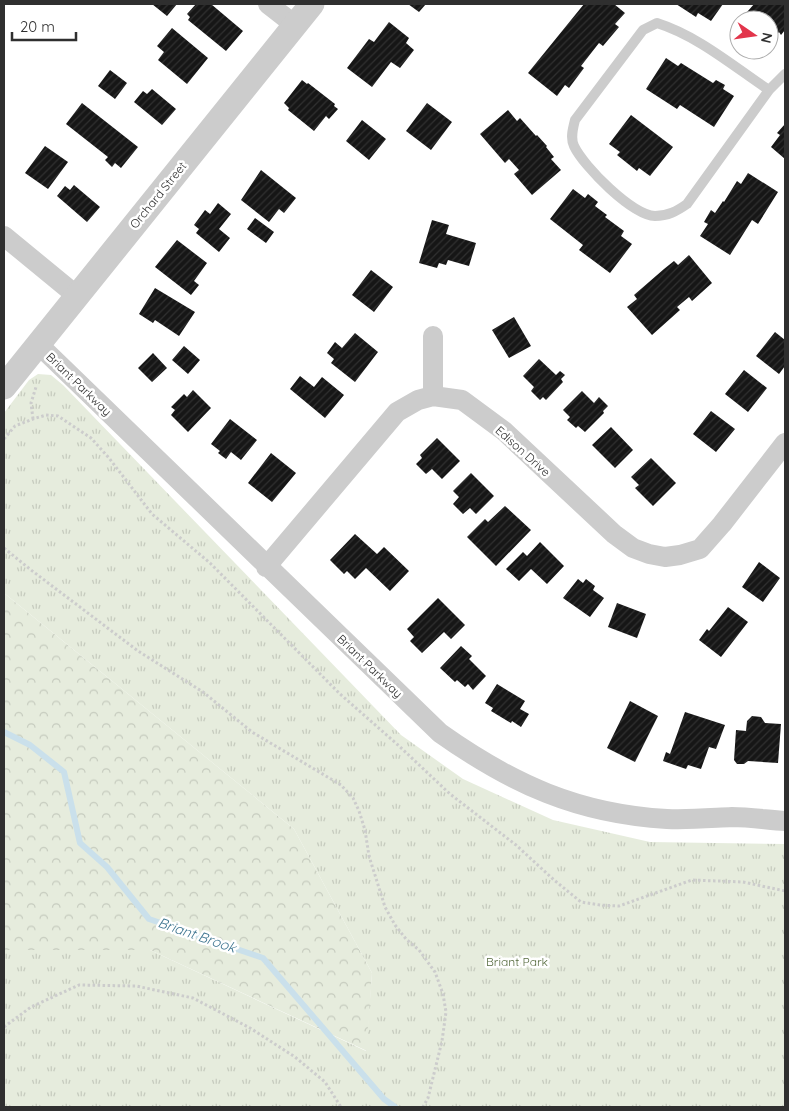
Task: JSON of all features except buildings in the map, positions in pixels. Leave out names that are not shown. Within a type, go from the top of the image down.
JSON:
[{"type":"street","points":[[268,4],[295,24]]},
{"type":"street","name":"Orchard Street","points":[[4,387],[312,4]]},
{"type":"street","points":[[4,236],[77,296]]},
{"type":"street","points":[[433,336],[433,396]]},
{"type":"street","name":"Briant Parkway","points":[[38,345],[440,733],[474,757],[509,778],[547,794],[587,807],[627,815],[668,819],[734,817],[785,821]]},
{"type":"street","name":"Edison Drive","points":[[266,566],[397,412],[418,400],[433,396],[447,396],[462,400],[504,432],[614,534],[633,548],[665,557],[700,549],[722,524],[785,443]]},
{"type":"lane","points":[[769,90],[694,40],[675,29],[657,23],[643,30],[576,120],[572,132],[573,145],[590,168],[627,204],[640,212],[654,216],[673,214],[687,204],[769,90],[785,74]]},
{"type":"path","points":[[32,419],[31,403],[37,385]]},
{"type":"path","points":[[4,548],[138,650],[203,692],[252,732],[341,785],[353,798],[365,830],[369,856],[385,907],[395,925],[406,939],[419,950],[434,972],[443,994],[446,1012],[442,1041],[428,1098],[423,1107]]},
{"type":"path","points":[[4,1027],[31,1007],[79,985],[136,986],[193,998],[250,1028],[295,1057],[325,1082],[340,1107]]},
{"type":"green space","name":"Briant Park","points":[[38,374],[51,375],[63,385],[401,735],[463,779],[553,820],[650,842],[785,844],[785,1107],[4,1107],[4,950],[150,950],[366,1051],[372,973],[294,829],[4,593],[4,413],[29,380]]},
{"type":"green space","points":[[4,593],[294,829],[372,973],[367,1051],[150,950],[4,950]]},
{"type":"waterway","name":"Briant Brook","points":[[4,732],[30,745],[64,772],[80,843],[107,867],[149,919],[263,958],[384,1099],[395,1107]]}]
